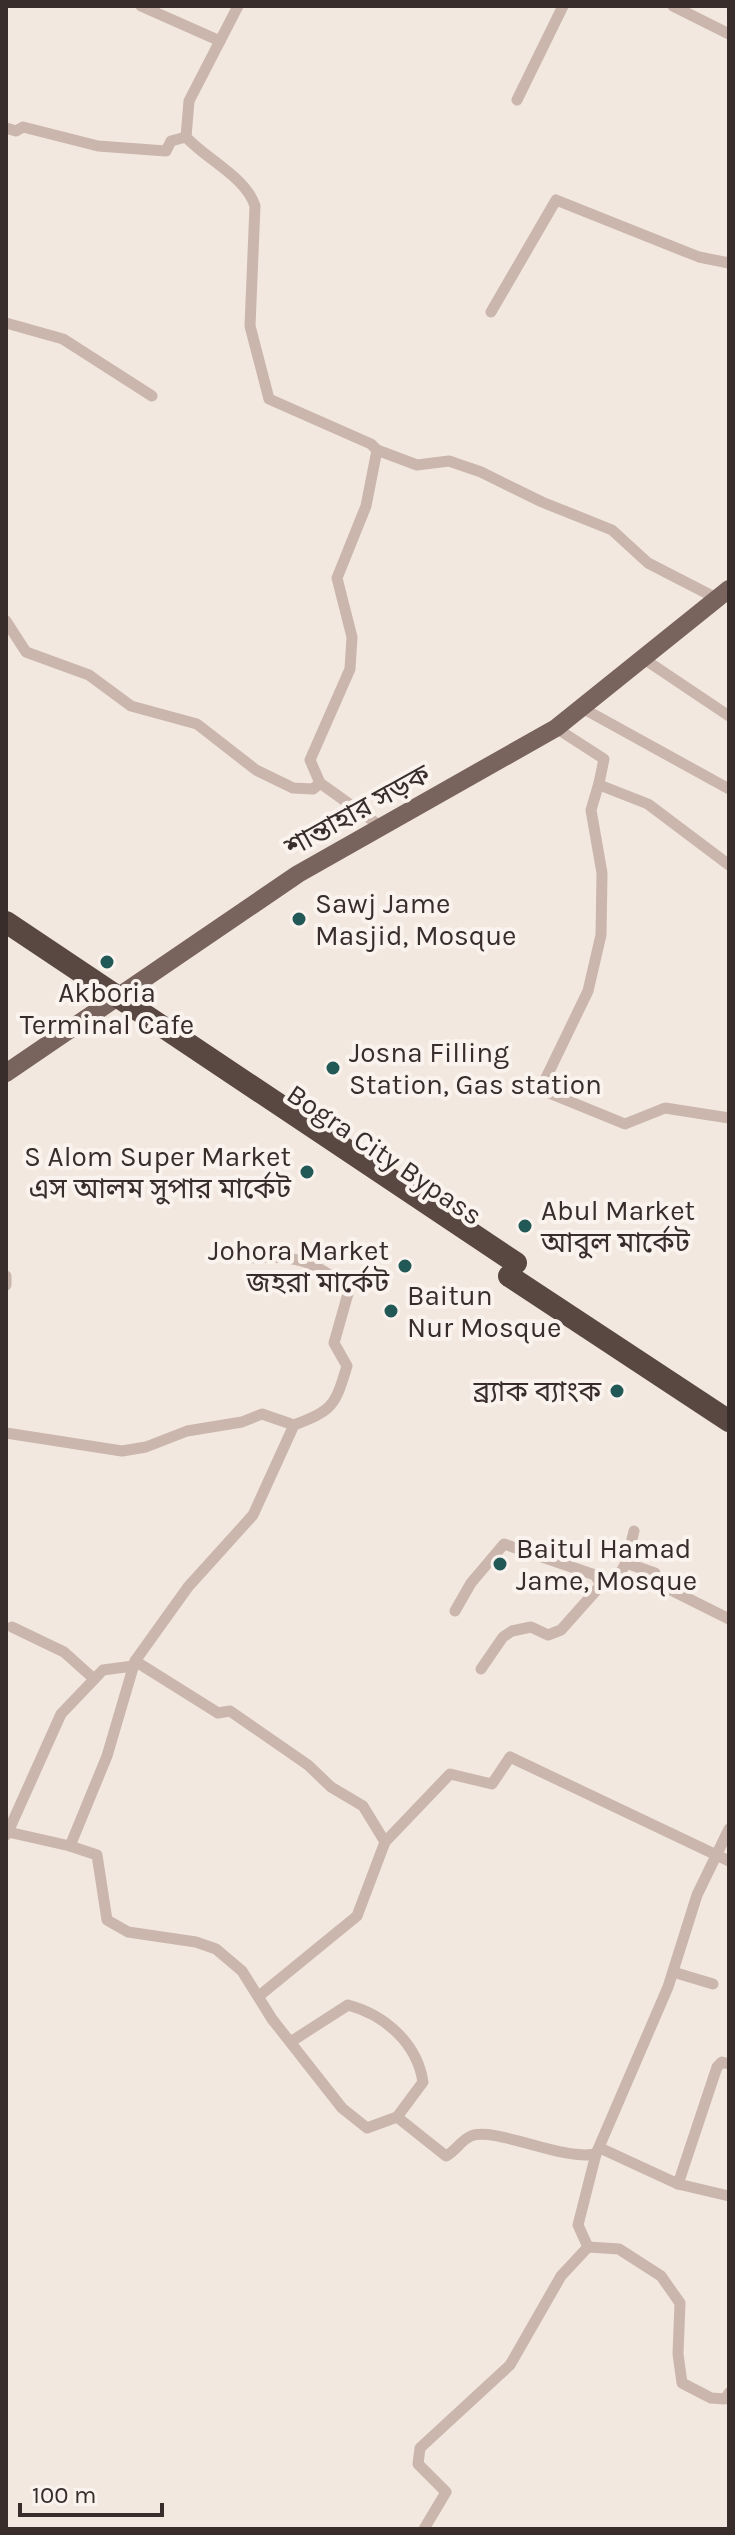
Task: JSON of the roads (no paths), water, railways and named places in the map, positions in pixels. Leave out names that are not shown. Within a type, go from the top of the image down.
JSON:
[{"type":"highway","name":"Bogra City Bypass","points":[[6,922],[729,1421]]},
{"type":"highway","name":"Bogra City Bypass","points":[[6,938],[512,1269],[729,1404]]},
{"type":"main road","name":"শান্তাহার সড়ক","points":[[6,1073],[298,874],[556,728],[584,709],[724,594]]},
{"type":"street","points":[[141,6],[220,41]]},
{"type":"street","points":[[238,6],[189,101],[186,137],[204,157],[251,193],[255,206],[250,326],[269,399],[371,444],[377,450],[417,465],[449,461],[481,472],[542,502],[612,530],[648,563],[724,594]]},
{"type":"street","points":[[517,100],[563,6]]},
{"type":"street","points":[[673,6],[729,34]]},
{"type":"street","points":[[6,128],[16,131],[23,127],[98,146],[160,151],[166,151],[171,141],[186,137]]},
{"type":"street","points":[[491,312],[556,200],[699,257],[729,263]]},
{"type":"street","points":[[6,323],[63,339],[152,396]]},
{"type":"street","points":[[377,450],[366,506],[337,578],[352,652],[350,669],[310,760],[320,783],[383,828]]},
{"type":"street","points":[[6,621],[26,652],[89,675],[131,706],[197,724],[256,770],[293,788],[313,789],[320,783]]},
{"type":"street","points":[[644,659],[729,716]]},
{"type":"street","points":[[584,709],[729,789]]},
{"type":"street","points":[[556,728],[604,759],[591,810],[602,873],[601,935],[588,991],[544,1082],[549,1093],[625,1124],[665,1108],[729,1118]]},
{"type":"street","points":[[599,783],[648,804],[729,865]]},
{"type":"street","points":[[6,1433],[122,1451],[146,1447],[187,1431],[242,1422],[262,1414],[294,1425],[327,1412],[339,1392],[347,1366],[334,1343],[349,1290],[324,1268],[303,1261],[278,1255],[249,1258]]},
{"type":"street","points":[[6,1276],[6,1285]]},
{"type":"street","points":[[70,1846],[72,1833],[107,1756],[134,1664],[188,1587],[253,1515],[294,1425]]},
{"type":"street","points":[[481,1669],[503,1637],[512,1631],[531,1627],[548,1635],[561,1630],[601,1585],[619,1575],[626,1563],[634,1531]]},
{"type":"street","points":[[455,1611],[471,1583],[504,1544],[595,1575],[601,1585]]},
{"type":"street","points":[[626,1563],[655,1573],[659,1584],[729,1619]]},
{"type":"street","points":[[12,1627],[64,1652],[93,1678]]},
{"type":"street","points":[[134,1664],[118,1671],[103,1670],[61,1714],[7,1833],[97,1855],[107,1920],[128,1932],[196,1942],[216,1949],[242,1971],[272,2019],[342,2108],[367,2128],[397,2117],[423,2082],[409,2043],[378,2018],[348,2005],[292,2041]]},
{"type":"street","points":[[134,1664],[218,1713],[230,1711],[267,1735],[331,1787],[363,1806],[385,1842]]},
{"type":"street","points":[[259,1996],[357,1916],[385,1842],[450,1774],[492,1784],[510,1757],[729,1861]]},
{"type":"street","points":[[588,2247],[578,2225],[598,2151],[673,1972],[697,1895],[729,1829]]},
{"type":"street","points":[[673,1972],[713,1984]]},
{"type":"street","points":[[678,2184],[717,2067],[722,2062],[729,2064]]},
{"type":"street","points":[[397,2117],[446,2156],[467,2138],[486,2134],[555,2153],[598,2151],[678,2184],[729,2196]]},
{"type":"street","points":[[588,2247],[619,2249],[661,2276],[680,2303],[678,2354],[682,2383],[711,2398],[725,2399],[729,2393]]},
{"type":"street","points":[[424,2529],[446,2492],[418,2464],[420,2448],[510,2365],[561,2276],[588,2247]]},
{"type":"place","name":"Sawj Jame Masjid, Mosque","points":[[299,919]]},
{"type":"place","name":"Akboria Terminal Cafe","points":[[107,962]]},
{"type":"place","name":"Josna Filling Station, Gas station","points":[[333,1068]]},
{"type":"place","name":"S Alom Super Market এস আলম সুপার মার্কেট","points":[[307,1172]]},
{"type":"place","name":"Abul Market আবুল মার্কেট","points":[[525,1226]]},
{"type":"place","name":"Johora Market জহরা মার্কেট","points":[[405,1266]]},
{"type":"place","name":"Baitun Nur Mosque","points":[[391,1311]]},
{"type":"place","name":"ব্র্যাক ব্যাংক","points":[[617,1391]]},
{"type":"place","name":"Baitul Hamad Jame, Mosque","points":[[500,1564]]}]
